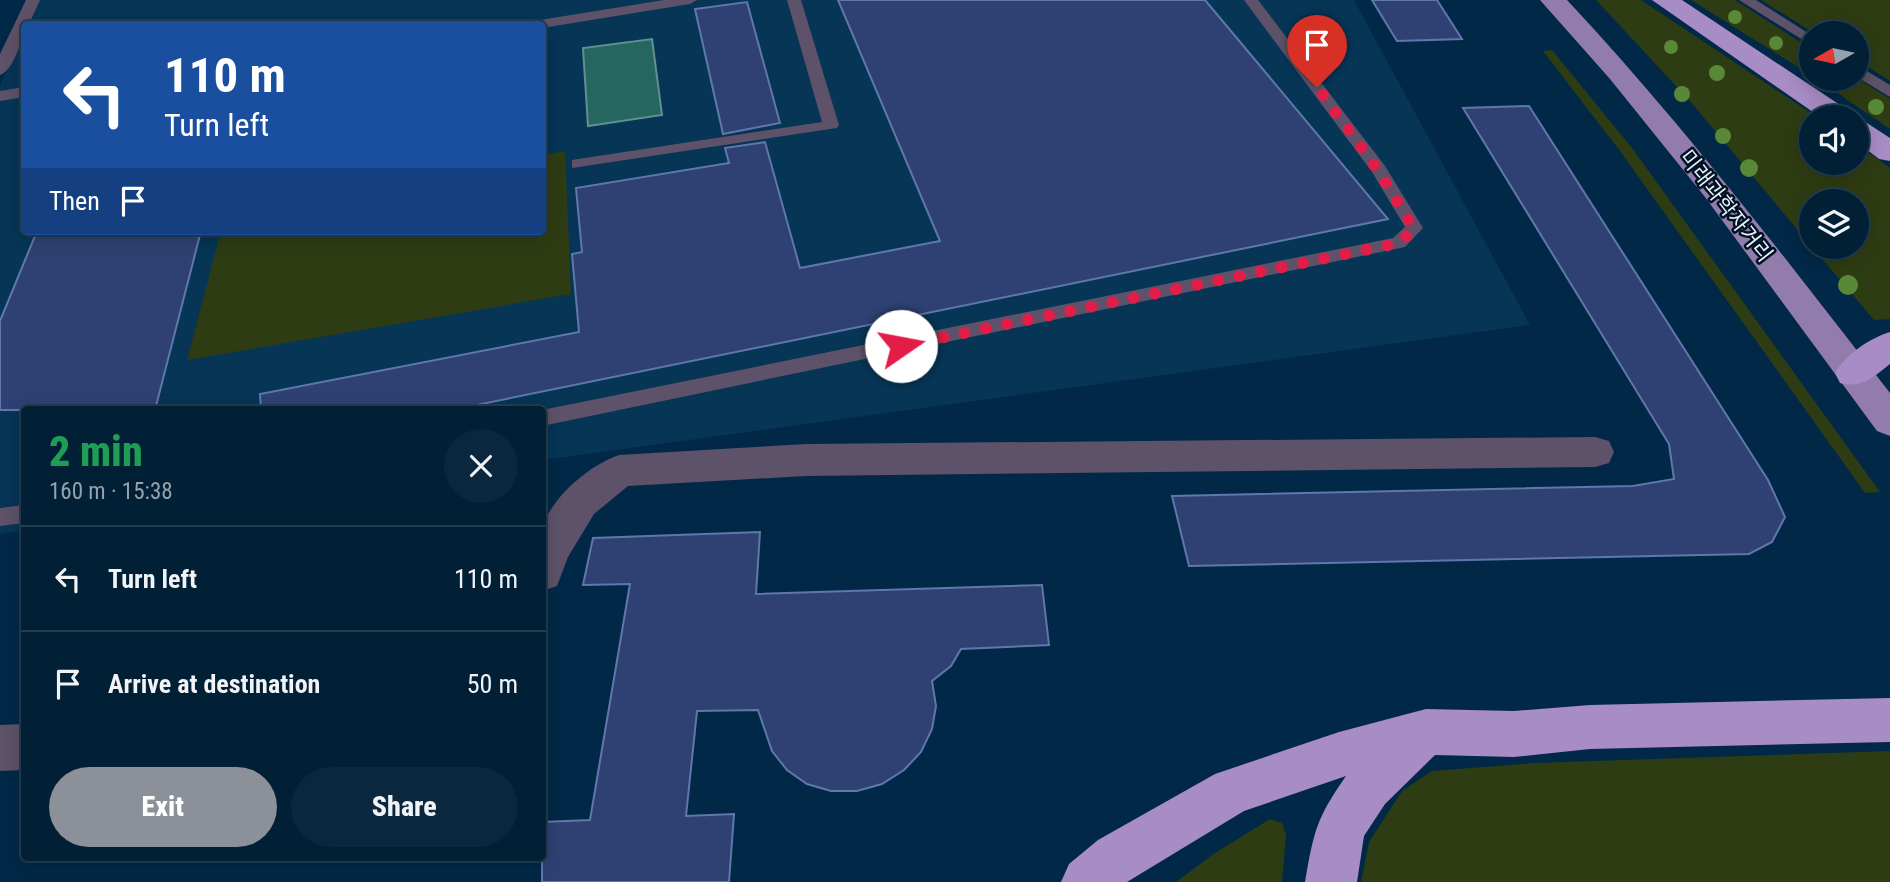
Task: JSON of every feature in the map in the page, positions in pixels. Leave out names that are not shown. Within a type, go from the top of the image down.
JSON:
[{"type":"highway","points":[[1665,0],[1821,105]]},
{"type":"highway","points":[[1869,137],[1890,152]]},
{"type":"highway","points":[[1853,373],[1890,345]]},
{"type":"highway","points":[[1087,882],[1116,858],[1232,791],[1339,755],[1426,732],[1514,734],[1590,727],[1890,720]]},
{"type":"highway","points":[[1331,882],[1340,827],[1368,787],[1426,732]]},
{"type":"main road","name":"미래과학자거리","points":[[1553,0],[1620,73],[1716,190],[1890,421]]},
{"type":"street","points":[[546,559],[580,502],[620,471],[806,460],[1595,452]]},
{"type":"street","points":[[0,748],[21,747]]},
{"type":"lane","points":[[23,21],[33,0]]},
{"type":"lane","points":[[578,164],[831,125],[794,0]]},
{"type":"lane","points":[[546,417],[1399,243],[1414,229],[1378,170],[1251,0]]},
{"type":"lane","points":[[1746,0],[1799,33]]},
{"type":"lane","points":[[546,23],[681,1]]},
{"type":"lane","points":[[0,70],[21,25]]},
{"type":"lane","points":[[1869,79],[1890,92]]},
{"type":"lane","points":[[0,96],[21,92]]},
{"type":"lane","points":[[0,517],[21,514]]},
{"type":"shaded area","points":[[39,0],[1354,0],[1530,325],[546,460],[546,406],[21,406],[21,531],[0,534],[0,86],[21,39],[21,235],[546,235],[546,21],[29,21]]},
{"type":"shaded area","points":[[1596,0],[1641,0],[1799,105],[1799,175],[1869,175],[1869,153],[1890,168],[1890,319],[1874,320],[1822,259],[1869,259],[1869,189],[1799,189],[1799,232],[1690,101]]},
{"type":"shaded area","points":[[1691,0],[1735,0],[1799,41],[1799,68]]},
{"type":"shaded area","points":[[1761,0],[1890,0],[1890,81],[1869,68],[1869,21],[1799,21],[1799,24]]},
{"type":"shaded area","points":[[652,39],[662,115],[588,126],[583,48]]},
{"type":"shaded area","points":[[1552,50],[1632,148],[1880,492],[1865,493],[1620,151],[1543,51]]},
{"type":"shaded area","points":[[1869,86],[1890,99],[1890,129],[1869,115],[1869,105],[1855,105],[1835,91],[1869,91]]},
{"type":"shaded area","points":[[565,151],[571,294],[187,360],[220,235],[546,235],[546,154]]},
{"type":"shaded area","points":[[1890,751],[1890,882],[1361,882],[1369,842],[1402,791],[1432,771],[1535,763]]},
{"type":"shaded area","points":[[1270,819],[1282,823],[1286,835],[1282,882],[1176,882],[1215,853]]},
{"type":"building","points":[[838,0],[1205,0],[1388,219],[472,406],[261,406],[260,394],[579,332],[572,254],[582,252],[576,188],[729,163],[725,148],[765,142],[800,268],[940,241]]},
{"type":"building","points":[[1372,0],[1437,0],[1462,39],[1397,41]]},
{"type":"building","points":[[747,2],[780,123],[723,134],[695,9]]},
{"type":"building","points":[[1529,106],[1768,480],[1785,517],[1772,542],[1749,554],[1189,566],[1172,496],[1633,486],[1674,479],[1669,444],[1463,108]]},
{"type":"building","points":[[35,235],[200,235],[156,406],[21,406],[21,410],[0,410],[0,321]]},
{"type":"building","points":[[760,532],[756,594],[1042,585],[1049,645],[961,649],[951,666],[932,681],[936,706],[932,729],[921,752],[904,770],[882,784],[857,791],[831,791],[807,784],[787,770],[772,751],[758,710],[697,711],[686,816],[734,814],[729,882],[542,882],[542,861],[546,861],[546,822],[590,820],[630,584],[583,585],[593,538]]},
{"type":"route","points":[[901,346],[1399,243],[1414,229],[1378,170],[1317,87]]}]
